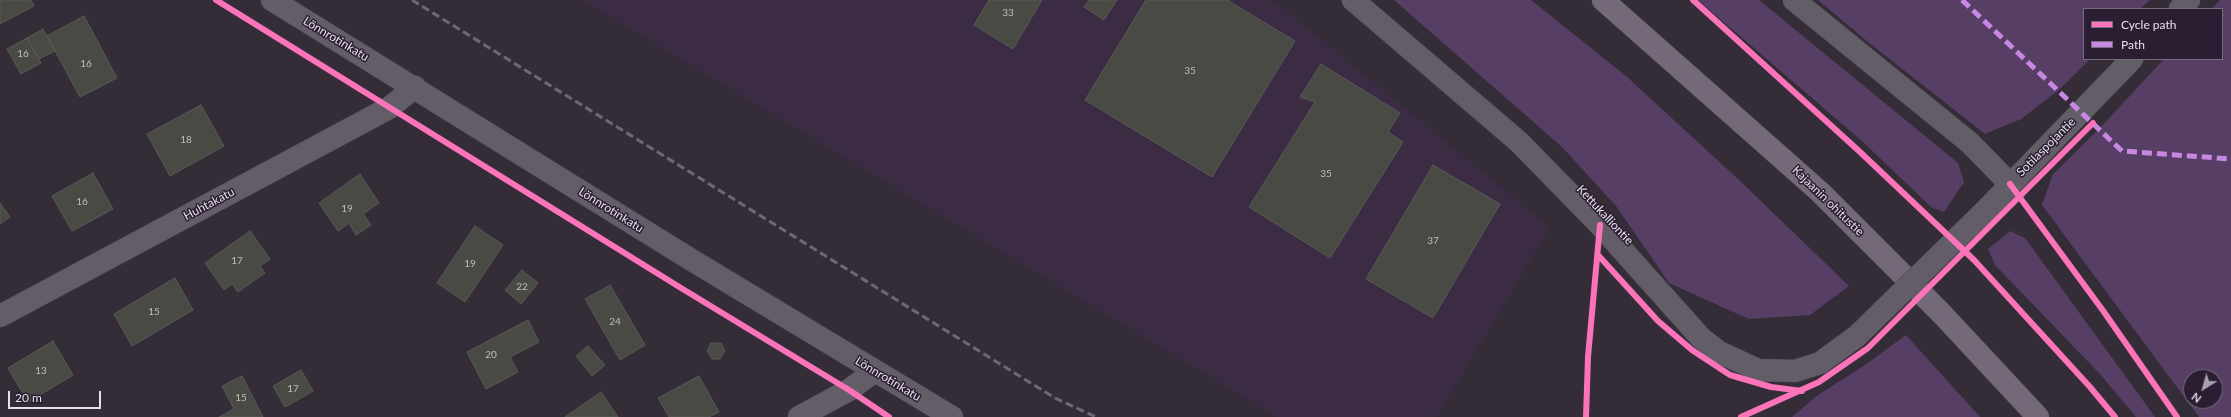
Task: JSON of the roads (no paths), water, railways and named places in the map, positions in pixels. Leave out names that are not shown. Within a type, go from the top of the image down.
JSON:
[{"type":"highway","name":"Kajaanin ohitustie","points":[[1603,0],[1820,192],[1942,314],[2038,417]]},
{"type":"street","name":"Lönnrotinkatu","points":[[272,0],[415,87],[690,259],[952,417]]},
{"type":"street","name":"Kettukalliontie","points":[[1353,0],[1519,142],[1600,225],[1701,338],[1719,352],[1758,370],[1795,371],[1820,363],[1857,336]]},
{"type":"street","points":[[1794,0],[1970,143],[2010,184]]},
{"type":"street","points":[[2181,8],[2189,0]]},
{"type":"street","name":"Sotilaspojantie","points":[[1857,336],[1986,210],[2131,60]]},
{"type":"street","name":"Huhtakatu","points":[[0,316],[382,112],[415,87]]},
{"type":"street","points":[[799,417],[849,390],[875,371]]},
{"type":"railway","points":[[412,0],[1055,398],[1096,417]]}]
